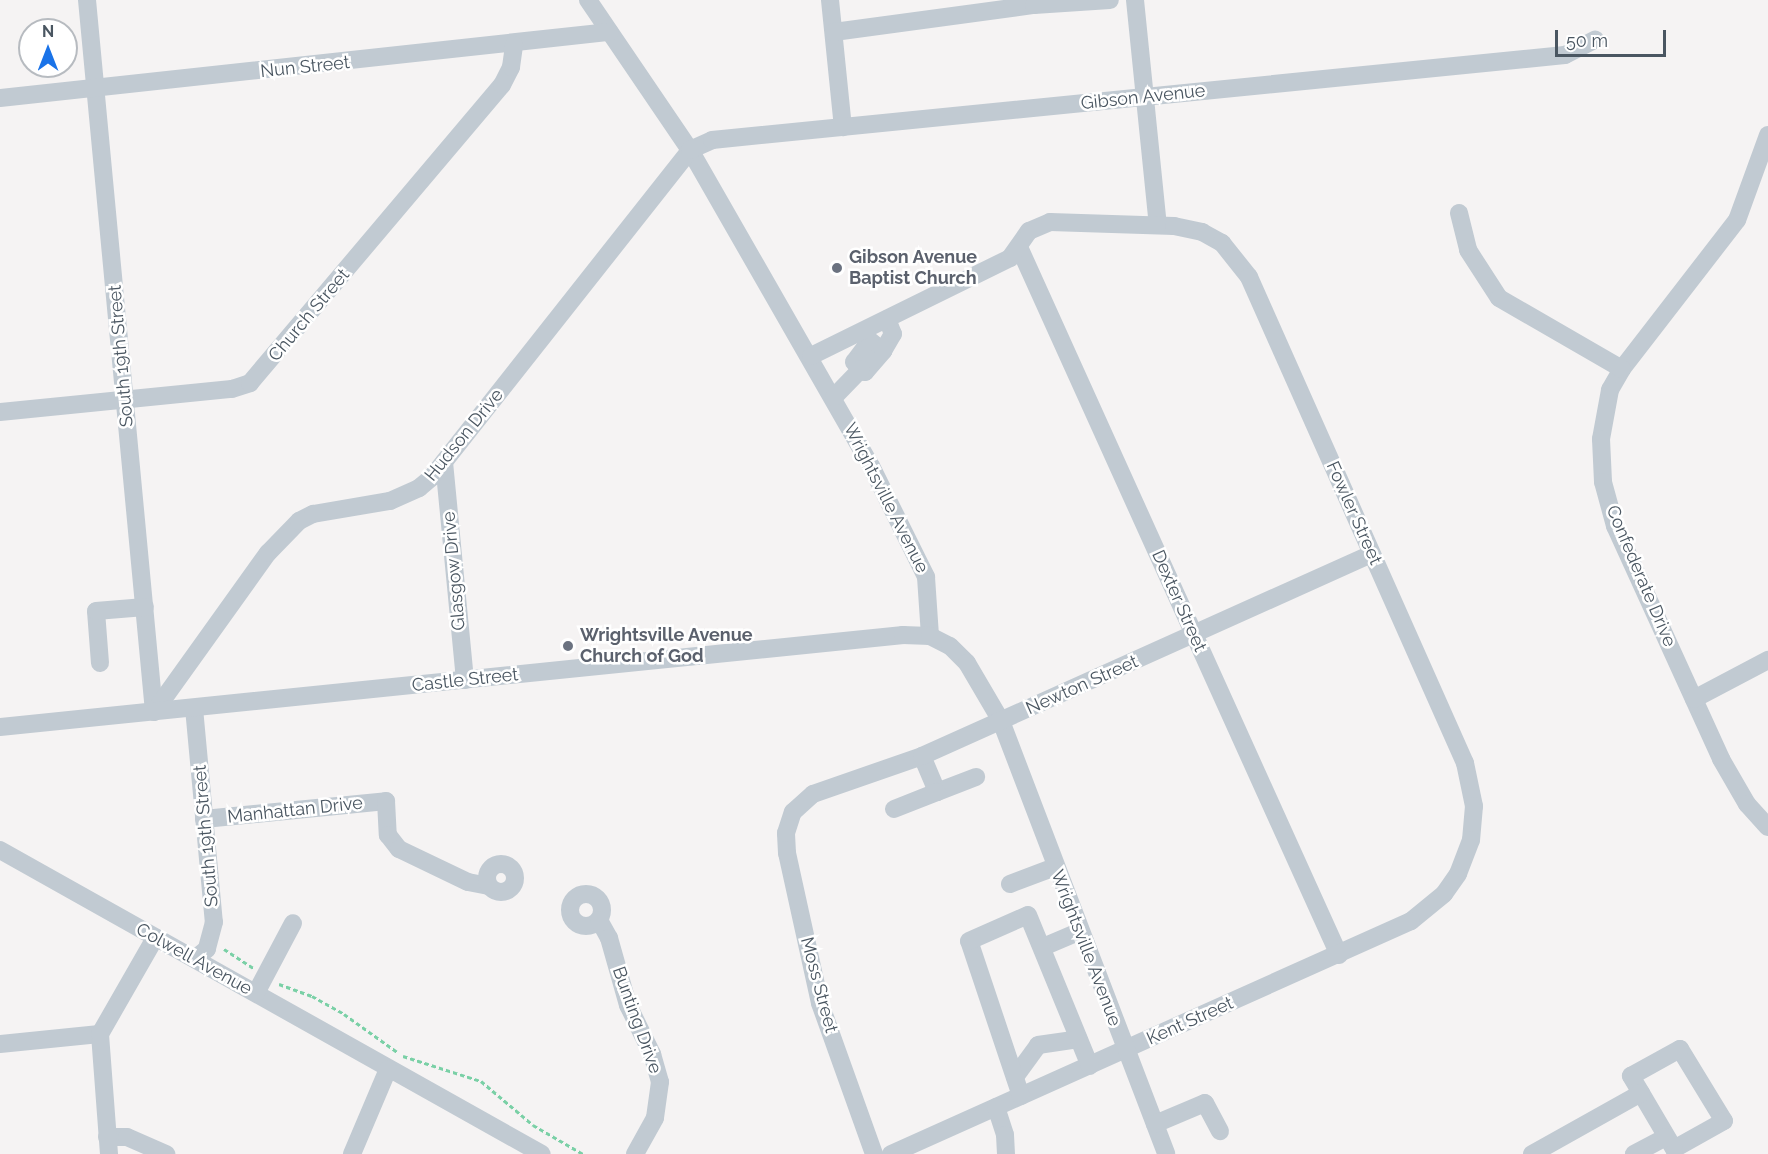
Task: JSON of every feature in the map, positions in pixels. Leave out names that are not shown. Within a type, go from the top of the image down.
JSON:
[{"type":"street","name":"South 19th Street","points":[[87,0],[154,712]]},
{"type":"street","name":"Wrightsville Avenue","points":[[588,0],[690,150],[834,397],[922,565],[930,598],[930,636],[950,646],[967,663],[1001,721],[1124,1050],[1166,1154]]},
{"type":"street","points":[[830,0],[843,127]]},
{"type":"street","points":[[834,33],[1034,5],[1110,0]]},
{"type":"street","points":[[1135,0],[1158,225]]},
{"type":"street","name":"Nun Street","points":[[0,98],[514,45],[609,33]]},
{"type":"street","name":"Gibson Avenue","points":[[690,150],[733,135],[843,127],[1565,55],[1596,40]]},
{"type":"street","name":"Church Street","points":[[0,412],[232,389],[255,379],[502,85],[511,67],[514,45]]},
{"type":"street","name":"Confederate Drive","points":[[1768,135],[1737,220],[1622,369],[1610,390],[1601,439],[1603,482],[1615,526],[1736,785],[1768,827]]},
{"type":"street","name":"Hudson Drive","points":[[154,712],[268,553],[299,521],[313,514],[390,501],[426,483],[690,150]]},
{"type":"street","points":[[1459,213],[1468,250],[1499,298],[1622,369]]},
{"type":"street","name":"Fowler Street","points":[[811,356],[872,341],[887,319],[1010,258],[1035,227],[1059,221],[1158,225],[1202,232],[1222,243],[1237,258],[1250,277],[1469,777],[1473,823],[1466,858]]},
{"type":"street","name":"Dexter Street","points":[[1019,247],[1339,955]]},
{"type":"street","points":[[834,397],[861,369],[866,372],[872,341],[893,334],[887,319]]},
{"type":"street","name":"Glasgow Drive","points":[[444,462],[465,680]]},
{"type":"street","name":"Newton Street","points":[[794,812],[813,794],[922,756],[1372,554]]},
{"type":"street","points":[[100,663],[96,611],[145,607]]},
{"type":"street","name":"Castle Street","points":[[0,727],[903,635],[930,636]]},
{"type":"street","points":[[1694,699],[1768,660]]},
{"type":"street","name":"South 19th Street","points":[[194,708],[214,922],[207,949],[196,958]]},
{"type":"street","points":[[922,756],[937,792]]},
{"type":"street","points":[[894,810],[976,777]]},
{"type":"street","name":"Manhattan Drive","points":[[204,819],[386,801],[388,835],[399,849],[468,882],[489,886]]},
{"type":"street","name":"Moss Street","points":[[794,812],[786,833],[787,853],[820,1003],[874,1154]]},
{"type":"street","name":"Colwell Avenue","points":[[0,850],[155,938],[261,985],[388,1069],[542,1154]]},
{"type":"street","name":"Kent Street","points":[[891,1154],[1339,955],[1426,911],[1452,885],[1466,858]]},
{"type":"street","points":[[1010,884],[1055,867]]},
{"type":"street","points":[[1022,1096],[969,941],[1028,915],[1090,1066]]},
{"type":"street","name":"Bunting Drive","points":[[599,920],[609,938],[628,1005],[655,1060],[660,1082],[655,1118],[635,1154]]},
{"type":"street","points":[[261,985],[294,923]]},
{"type":"street","points":[[1043,947],[1080,932]]},
{"type":"street","points":[[155,938],[100,1034],[108,1145],[133,1139],[165,1154]]},
{"type":"street","points":[[0,1044],[100,1034]]},
{"type":"street","points":[[1015,1077],[1038,1046],[1079,1038]]},
{"type":"street","points":[[1680,1049],[1724,1121],[1674,1149],[1666,1137],[1631,1076],[1680,1049]]},
{"type":"street","points":[[352,1154],[388,1069]]},
{"type":"street","points":[[1532,1154],[1641,1093]]},
{"type":"street","points":[[1155,1124],[1205,1103],[1220,1131]]},
{"type":"street","points":[[996,1107],[1005,1135],[1006,1154]]},
{"type":"street","points":[[1634,1154],[1666,1137]]},
{"type":"path","points":[[219,947],[261,985],[344,1014],[402,1056],[481,1081],[533,1125],[583,1154]]},
{"type":"place","name":"Gibson Avenue Baptist Church","points":[[837,268]]},
{"type":"place","name":"Wrightsville Avenue Church of God","points":[[568,646]]}]
